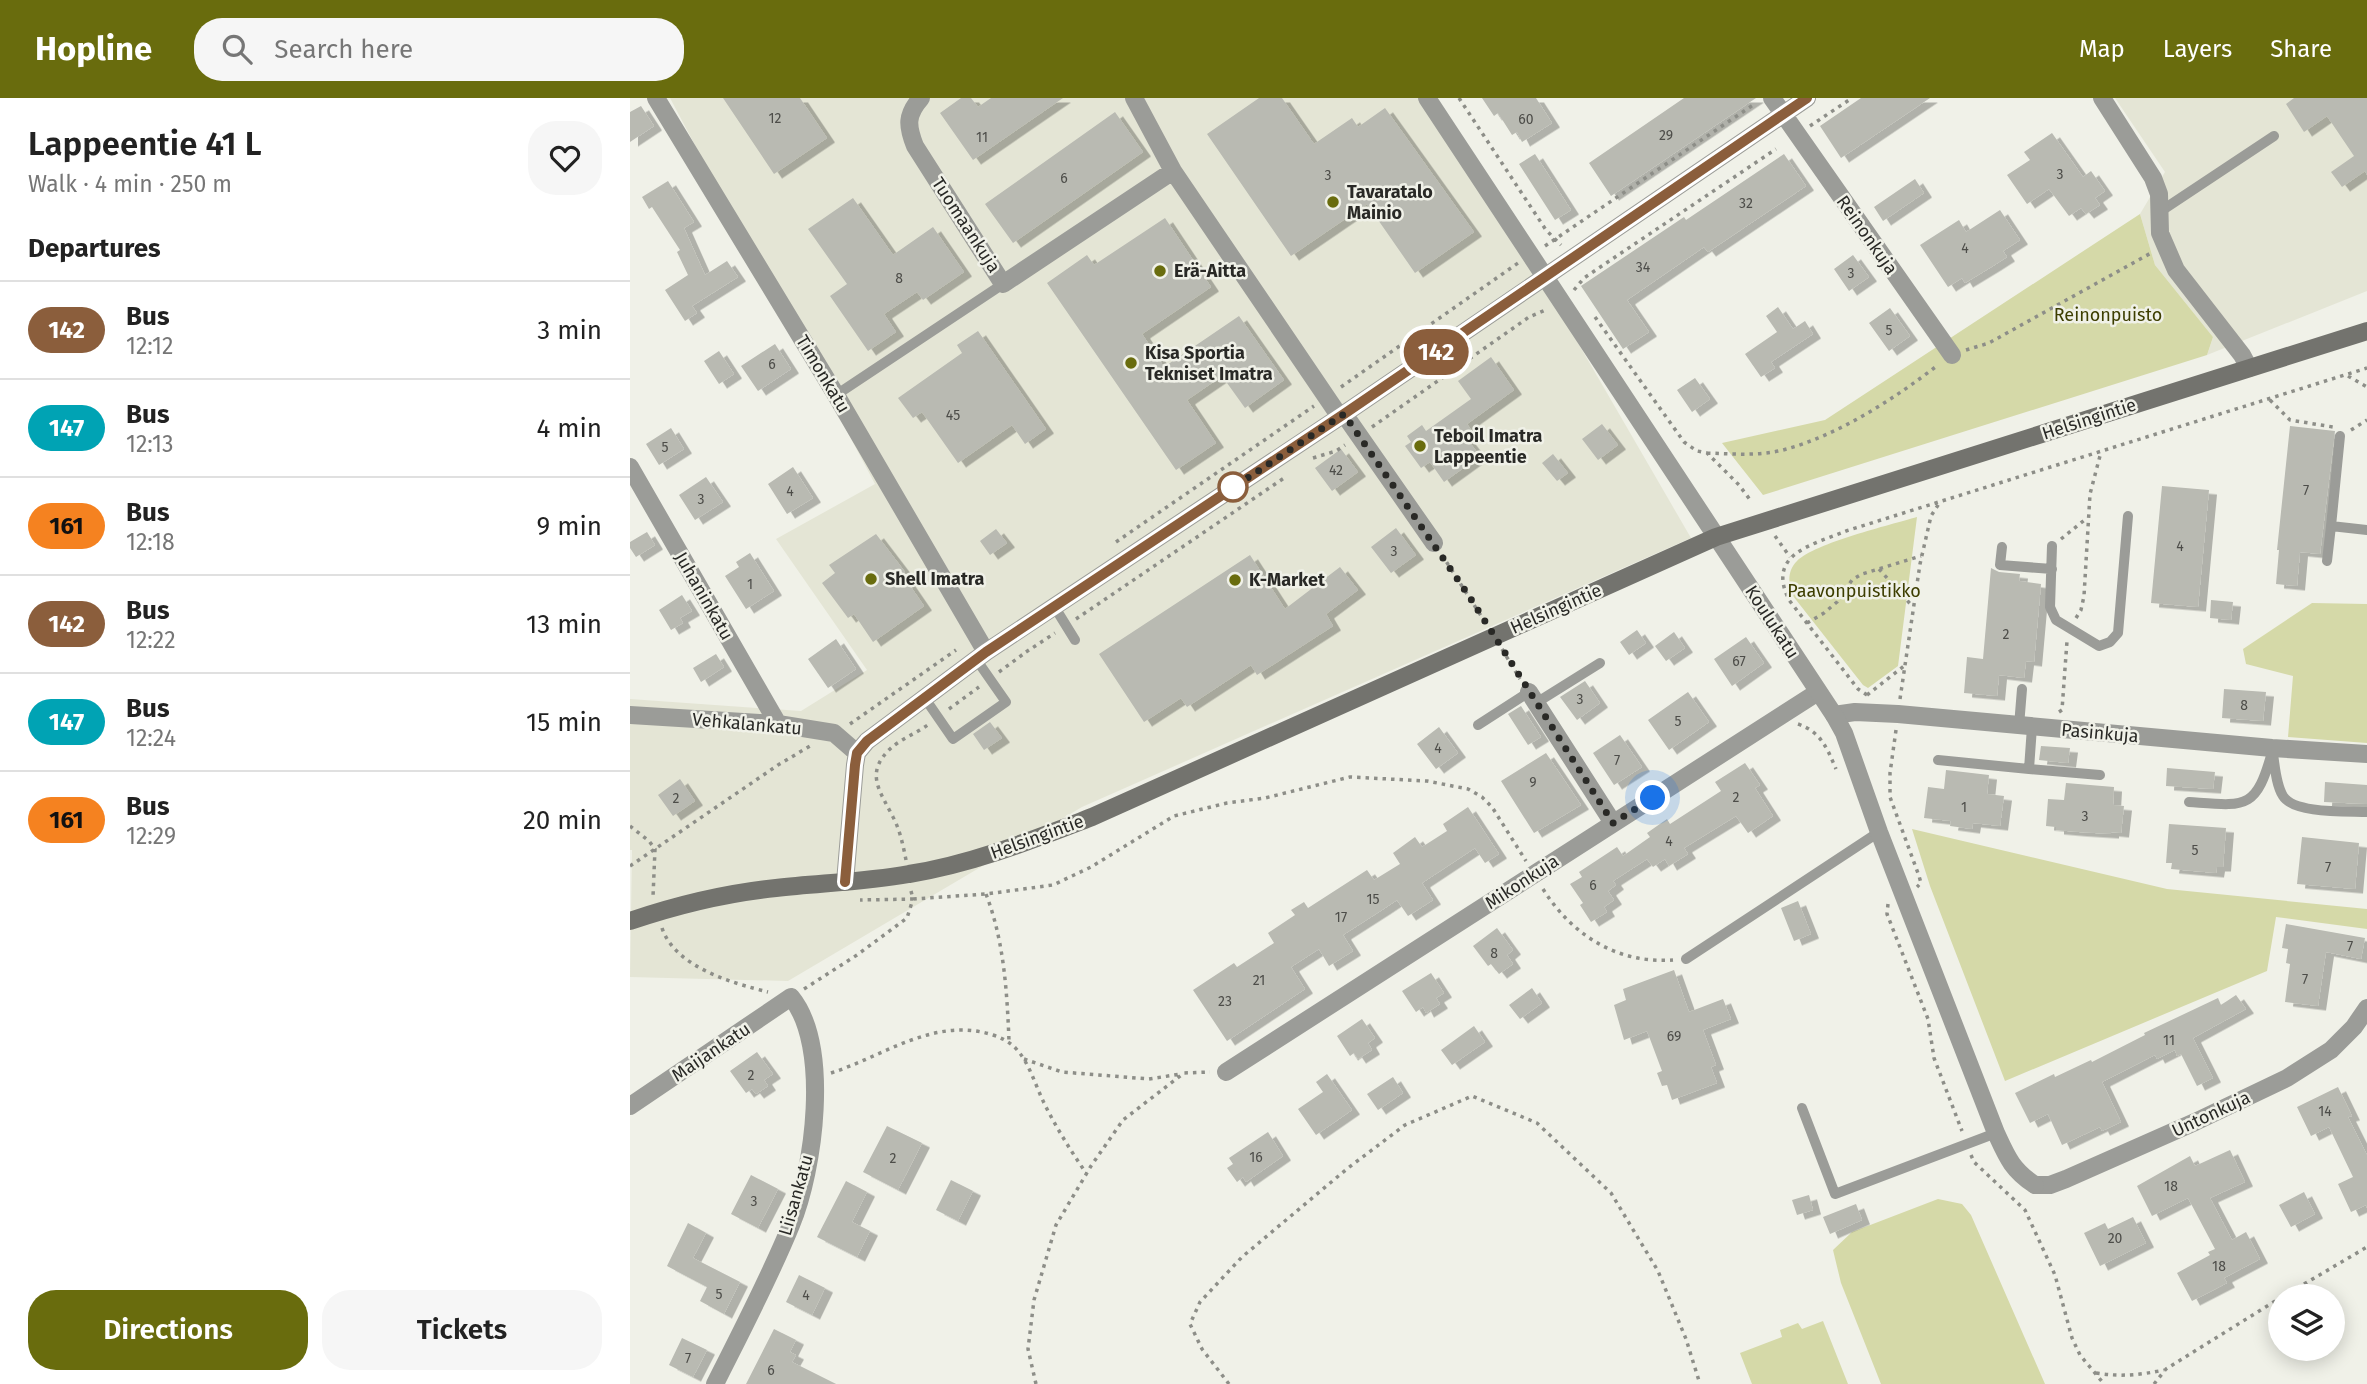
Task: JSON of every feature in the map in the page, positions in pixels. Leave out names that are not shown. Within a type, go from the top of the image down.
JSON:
[{"type":"main road","name":"Helsingintie","points":[[630,921],[715,898],[773,888],[908,875],[956,865],[1013,847],[1092,817],[1716,537],[2367,331]]},
{"type":"street","name":"Timonkatu","points":[[656,98],[836,395],[976,636],[981,655]]},
{"type":"street","name":"Tuomaankuja","points":[[921,98],[912,108],[908,129],[915,146],[1003,284],[1173,171]]},
{"type":"street","points":[[1134,98],[1173,171],[1326,397],[1359,436],[1434,543]]},
{"type":"street","name":"Koulukatu","points":[[1427,98],[1834,715],[1844,733],[1879,832],[1996,1133],[2008,1160],[2019,1175],[2035,1185]]},
{"type":"street","name":"Reinonkuja","points":[[1772,98],[1952,355]]},
{"type":"street","points":[[845,882],[857,753],[867,741],[981,655],[1342,415],[1807,98]]},
{"type":"street","points":[[2102,98],[2153,178],[2159,194],[2160,233],[2176,270],[2242,355],[2249,368]]},
{"type":"street","name":"Juhaninkatu","points":[[630,467],[778,724]]},
{"type":"street","name":"Mikonkuja","points":[[1226,1072],[1818,692]]},
{"type":"street","points":[[1532,698],[1613,823]]},
{"type":"street","name":"Pasinkuja","points":[[1834,715],[1855,712],[1887,713],[2272,748],[2367,754]]},
{"type":"street","name":"Vehkalankatu","points":[[630,715],[778,724],[834,733]]},
{"type":"street","points":[[834,733],[857,753]]},
{"type":"street","name":"Liisankatu","points":[[715,1384],[792,1223],[808,1167],[816,1078],[809,1032],[800,1008],[791,997]]},
{"type":"street","name":"Maijankatu","points":[[630,1106],[791,997]]},
{"type":"street","name":"Untonkuja","points":[[2035,1185],[2050,1185],[2066,1180],[2287,1078],[2331,1050],[2354,1027],[2367,1008]]},
{"type":"lane","points":[[2161,211],[2274,136]]},
{"type":"lane","points":[[836,395],[1003,284]]},
{"type":"lane","points":[[2328,561],[2340,436]]},
{"type":"lane","points":[[2052,546],[2050,607],[2056,620],[2099,646],[2110,642],[2118,633],[2128,516]]},
{"type":"lane","points":[[2331,526],[2367,530]]},
{"type":"lane","points":[[2002,547],[2000,565],[2052,569]]},
{"type":"lane","points":[[1054,606],[1075,640]]},
{"type":"lane","points":[[924,697],[953,739],[1006,702],[990,679],[981,655]]},
{"type":"lane","points":[[1478,725],[1600,663]]},
{"type":"lane","points":[[2022,689],[2029,769]]},
{"type":"lane","points":[[2189,802],[2234,805],[2252,797],[2261,787],[2272,748]]},
{"type":"lane","points":[[2272,748],[2283,797],[2290,803],[2308,809],[2367,812]]},
{"type":"lane","points":[[1938,760],[2100,775]]},
{"type":"lane","points":[[1686,959],[1879,832]]},
{"type":"lane","points":[[1802,1108],[1835,1194],[1996,1133]]},
{"type":"path","points":[[1460,98],[1546,230],[1557,238]]},
{"type":"path","points":[[1112,544],[1530,255],[1763,98]]},
{"type":"path","points":[[1304,464],[1315,457],[1336,451],[1359,436],[1529,317],[1559,301],[1576,289],[1584,278],[1776,149]]},
{"type":"path","points":[[1591,311],[1684,442],[1697,451],[1707,453],[1751,501]]},
{"type":"path","points":[[1808,547],[1846,531],[2367,369]]},
{"type":"path","points":[[2347,375],[2367,387]]},
{"type":"path","points":[[2270,400],[2290,420],[2335,427],[2340,436],[2367,420]]},
{"type":"path","points":[[2057,714],[2062,710],[2068,629],[2081,610],[2084,596],[2087,518],[2101,452]]},
{"type":"path","points":[[712,973],[737,984],[791,997],[858,955],[907,918],[913,899],[903,842],[877,784],[877,765],[892,747],[938,717],[1026,652],[1293,472]]},
{"type":"path","points":[[1900,700],[1922,556],[1931,516],[1941,502]]},
{"type":"path","points":[[2052,546],[2087,518]]},
{"type":"path","points":[[1774,535],[1790,557]]},
{"type":"path","points":[[1434,543],[1532,698]]},
{"type":"path","points":[[1807,623],[1824,613],[1837,601],[1852,580],[1862,574],[1922,556]]},
{"type":"path","points":[[1879,569],[1913,608]]},
{"type":"path","points":[[1014,633],[1026,652]]},
{"type":"path","points":[[630,866],[778,765],[892,696],[976,636]]},
{"type":"path","points":[[1867,695],[1905,665]]},
{"type":"path","points":[[1775,720],[1811,729],[1825,743],[1838,774]]},
{"type":"path","points":[[850,900],[986,894],[1054,886],[1091,867],[1174,816],[1227,803],[1265,798],[1350,777],[1427,781],[1468,789],[1482,797],[1492,807],[1560,913],[1587,939],[1606,949],[1638,959],[1686,959]]},
{"type":"path","points":[[630,826],[649,841],[654,849]]},
{"type":"path","points":[[986,894],[997,923],[1007,991],[1009,1041]]},
{"type":"path","points":[[816,1078],[848,1068],[893,1046],[941,1031],[978,1030],[1009,1041],[1024,1059],[1055,1125],[1086,1173]]},
{"type":"path","points":[[1024,1059],[1062,1072],[1149,1079],[1184,1073],[1226,1072]]},
{"type":"path","points":[[1036,1384],[1028,1349],[1034,1300],[1056,1225],[1086,1173],[1123,1120],[1184,1073]]},
{"type":"path","points":[[1229,1384],[1202,1349],[1190,1324],[1200,1302],[1242,1257],[1348,1168],[1405,1125],[1472,1096],[1537,1122],[1611,1193],[1658,1271],[1686,1339],[1700,1384]]},
{"type":"path","points":[[2303,1284],[2367,1247]]},
{"type":"path","points":[[2154,1384],[2166,1369],[2268,1304]]},
{"type":"path","points":[[2095,1373],[2129,1376],[2166,1369]]},
{"type":"shaded area","points":[[670,98],[1436,98],[1691,538],[1082,807],[788,981],[630,977],[630,699],[801,711],[867,670],[776,539],[875,484]]},
{"type":"shaded area","points":[[2115,98],[2367,98],[2367,291],[2207,355],[2213,337],[2155,265],[2140,214],[2165,172]]},
{"type":"green space","name":"Reinonpuisto","points":[[2140,214],[2155,265],[2213,337],[2207,355],[1763,495],[1722,443],[1825,420]]},
{"type":"green space","name":"Paavonpuistikko","points":[[1917,517],[1898,666],[1868,688],[1793,596],[1789,582],[1790,573],[1797,561],[1806,554],[1854,535]]},
{"type":"green space","points":[[2312,603],[2367,604],[2367,743],[2288,737],[2293,676],[2246,664],[2243,649]]},
{"type":"green space","points":[[1912,829],[2167,889],[2367,909],[2367,929],[2276,917],[2267,971],[2005,1081],[1930,886]]},
{"type":"green space","points":[[1938,1199],[1962,1204],[1971,1215],[2045,1384],[1881,1384],[1841,1283],[1833,1250],[1852,1232]]},
{"type":"green space","points":[[1823,1321],[1848,1384],[1752,1384],[1740,1353],[1782,1337],[1780,1330],[1798,1323],[1802,1329]]},
{"type":"building","points":[[723,98],[800,98],[827,138],[774,174]]},
{"type":"building","points":[[961,98],[971,98],[978,107],[991,98],[1063,98],[973,160],[940,113]]},
{"type":"building","points":[[1259,98],[1282,98],[1314,144],[1352,118],[1358,127],[1385,108],[1474,232],[1415,273],[1367,204],[1291,256],[1207,134]]},
{"type":"building","points":[[1482,98],[1536,98],[1552,123],[1522,142],[1517,132],[1512,135],[1498,113],[1494,116]]},
{"type":"building","points":[[1684,98],[1756,98],[1611,196],[1589,163]]},
{"type":"building","points":[[1861,98],[1930,98],[1841,158],[1820,126]]},
{"type":"building","points":[[2294,98],[2367,98],[2367,175],[2365,171],[2342,187],[2331,172],[2354,156],[2327,116],[2304,132],[2286,104]]},
{"type":"building","points":[[641,106],[654,126],[630,142],[630,112]]},
{"type":"building","points":[[1115,112],[1143,152],[1013,243],[985,204]]},
{"type":"building","points":[[2052,133],[2083,177],[2091,171],[2105,191],[2095,198],[2100,205],[2086,214],[2081,208],[2069,216],[2049,189],[2027,204],[2007,175],[2030,160],[2024,152]]},
{"type":"building","points":[[1535,154],[1571,210],[1555,220],[1519,164]]},
{"type":"building","points":[[1784,154],[1806,186],[1708,252],[1704,247],[1627,300],[1649,332],[1623,349],[1581,286]]},
{"type":"building","points":[[1915,179],[1924,193],[1883,221],[1874,207]]},
{"type":"building","points":[[668,181],[694,222],[684,228],[705,275],[727,261],[738,277],[692,306],[697,313],[685,321],[665,290],[688,275],[677,252],[680,250],[652,207],[649,209],[642,197]]},
{"type":"building","points":[[853,198],[893,255],[933,227],[964,272],[923,300],[917,292],[884,314],[896,332],[868,351],[830,296],[847,284],[808,229]]},
{"type":"building","points":[[2000,210],[2020,240],[2003,251],[2007,257],[1965,283],[1962,278],[1948,287],[1920,245],[1959,220],[1966,232]]},
{"type":"building","points":[[1165,218],[1211,287],[1142,334],[1164,367],[1239,316],[1284,380],[1245,408],[1222,376],[1187,400],[1216,443],[1176,470],[1047,283],[1087,255],[1094,265]]},
{"type":"building","points":[[1853,255],[1869,277],[1849,291],[1834,269]]},
{"type":"building","points":[[1778,307],[1793,329],[1805,321],[1813,334],[1771,362],[1775,368],[1761,377],[1745,354],[1777,332],[1766,316]]},
{"type":"building","points":[[1890,308],[1910,336],[1889,351],[1869,323]]},
{"type":"building","points":[[978,331],[1046,429],[1025,444],[1012,425],[958,463],[922,412],[913,418],[898,398],[962,353],[957,345]]},
{"type":"building","points":[[775,344],[791,369],[758,391],[741,366]]},
{"type":"building","points":[[719,351],[734,374],[719,384],[704,361]]},
{"type":"building","points":[[1491,357],[1514,390],[1467,424],[1474,434],[1467,439],[1480,456],[1444,482],[1430,462],[1421,468],[1405,446],[1411,442],[1407,436],[1422,425],[1426,431],[1471,399],[1458,381]]},
{"type":"building","points":[[1695,378],[1710,399],[1692,412],[1677,390]]},
{"type":"building","points":[[1602,424],[1618,445],[1598,460],[1582,439]]},
{"type":"building","points":[[2290,426],[2335,431],[2320,554],[2300,552],[2297,586],[2276,584]]},
{"type":"building","points":[[671,428],[684,449],[659,465],[646,444]]},
{"type":"building","points":[[1341,449],[1358,472],[1332,491],[1315,468]]},
{"type":"building","points":[[1553,454],[1568,473],[1557,481],[1542,463]]},
{"type":"building","points":[[793,467],[813,498],[787,514],[768,484]]},
{"type":"building","points":[[706,477],[723,502],[695,520],[679,495]]},
{"type":"building","points":[[2162,486],[2209,490],[2198,607],[2151,603]]},
{"type":"building","points":[[1396,528],[1416,555],[1391,573],[1371,547]]},
{"type":"building","points":[[996,529],[1007,543],[990,555],[980,541]]},
{"type":"building","points":[[647,532],[655,545],[636,557],[630,548],[630,542]]},
{"type":"building","points":[[876,534],[905,572],[902,574],[924,606],[873,642],[854,614],[848,618],[822,583],[835,573],[829,565]]},
{"type":"building","points":[[750,553],[774,591],[746,609],[725,576],[739,567],[736,562]]},
{"type":"building","points":[[1250,555],[1285,609],[1340,567],[1358,590],[1326,614],[1333,626],[1257,675],[1251,665],[1187,707],[1181,698],[1144,722],[1099,654]]},
{"type":"building","points":[[1991,568],[1999,572],[2020,574],[2019,581],[2041,584],[2034,662],[2026,661],[2024,678],[1999,675],[1997,696],[1964,693],[1967,657],[1983,659]]},
{"type":"building","points":[[682,595],[692,611],[680,618],[683,623],[671,630],[659,610]]},
{"type":"building","points":[[2211,600],[2233,602],[2231,620],[2210,618]]},
{"type":"building","points":[[1637,630],[1646,643],[1629,655],[1620,642]]},
{"type":"building","points":[[1674,632],[1685,648],[1666,661],[1655,646]]},
{"type":"building","points":[[1746,637],[1764,663],[1732,686],[1714,659]]},
{"type":"building","points":[[836,639],[856,669],[828,688],[808,659]]},
{"type":"building","points":[[716,654],[724,667],[701,682],[693,668]]},
{"type":"building","points":[[1585,681],[1600,703],[1577,720],[1560,697]]},
{"type":"building","points":[[2224,689],[2266,692],[2263,721],[2222,718]]},
{"type":"building","points":[[1688,692],[1709,722],[1669,750],[1648,720]]},
{"type":"building","points":[[1521,706],[1541,737],[1528,745],[1508,714]]},
{"type":"building","points":[[990,722],[1002,738],[984,750],[973,734]]},
{"type":"building","points":[[1439,727],[1458,753],[1436,769],[1417,744]]},
{"type":"building","points":[[1620,735],[1642,767],[1614,785],[1593,753]]},
{"type":"building","points":[[2041,746],[2070,748],[2068,763],[2039,760]]},
{"type":"building","points":[[1546,753],[1581,805],[1534,833],[1501,781]]},
{"type":"building","points":[[1745,763],[1760,785],[1755,788],[1773,816],[1748,833],[1736,816],[1684,848],[1688,854],[1669,866],[1665,859],[1653,867],[1647,859],[1613,881],[1616,885],[1608,891],[1614,900],[1604,907],[1607,912],[1591,922],[1580,905],[1583,903],[1570,884],[1582,877],[1579,872],[1617,847],[1623,856],[1650,837],[1647,833],[1667,819],[1670,824],[1721,791],[1715,782]]},
{"type":"building","points":[[2167,768],[2215,772],[2213,789],[2166,786]]},
{"type":"building","points":[[1946,770],[1989,775],[1987,794],[2004,796],[2000,826],[1973,823],[1972,829],[1950,826],[1951,821],[1924,818],[1928,787],[1944,789]]},
{"type":"building","points":[[680,779],[695,801],[673,816],[658,795]]},
{"type":"building","points":[[2325,782],[2367,785],[2367,804],[2324,802]]},
{"type":"building","points":[[2066,783],[2114,787],[2113,805],[2124,806],[2121,833],[2056,830],[2056,827],[2046,826],[2048,799],[2064,800]]},
{"type":"building","points":[[1468,807],[1499,854],[1485,863],[1475,848],[1422,883],[1433,900],[1408,916],[1397,900],[1343,935],[1353,951],[1329,966],[1319,949],[1291,967],[1305,989],[1227,1041],[1193,990],[1234,963],[1237,967],[1274,943],[1268,933],[1295,915],[1291,910],[1304,902],[1308,908],[1367,870],[1374,880],[1400,864],[1393,853],[1415,837],[1422,847],[1447,831],[1443,824]]},
{"type":"building","points":[[2169,824],[2226,828],[2223,867],[2217,867],[2216,873],[2171,869],[2172,863],[2166,863]]},
{"type":"building","points":[[2302,837],[2359,843],[2355,889],[2297,884]]},
{"type":"building","points":[[1798,901],[1811,934],[1794,941],[1781,908]]},
{"type":"building","points":[[2286,924],[2365,938],[2361,959],[2326,952],[2318,1006],[2285,1002],[2290,964],[2286,963],[2288,949],[2282,948]]},
{"type":"building","points":[[1497,928],[1513,950],[1507,955],[1513,964],[1499,974],[1491,964],[1488,966],[1473,946]]},
{"type":"building","points":[[1674,970],[1689,1012],[1723,999],[1731,1019],[1703,1030],[1716,1065],[1711,1067],[1717,1083],[1672,1100],[1667,1085],[1662,1086],[1657,1073],[1662,1071],[1647,1031],[1624,1040],[1614,1005],[1626,1000],[1623,989]]},
{"type":"building","points":[[1431,973],[1444,993],[1436,998],[1440,1004],[1426,1013],[1423,1007],[1416,1012],[1402,991]]},
{"type":"building","points":[[1532,988],[1542,1003],[1520,1019],[1509,1005]]},
{"type":"building","points":[[2236,995],[2246,1009],[2193,1038],[2213,1078],[2197,1086],[2181,1054],[2177,1056],[2175,1050],[2157,1059],[2155,1055],[2102,1082],[2121,1122],[2102,1131],[2100,1127],[2062,1145],[2048,1114],[2030,1123],[2015,1093],[2054,1074],[2055,1077],[2091,1060],[2092,1062],[2145,1035],[2144,1033],[2218,998],[2221,1005]]},
{"type":"building","points":[[1362,1019],[1375,1038],[1368,1043],[1372,1050],[1358,1059],[1354,1053],[1350,1056],[1337,1036]]},
{"type":"building","points":[[1474,1026],[1485,1042],[1452,1065],[1441,1050]]},
{"type":"building","points":[[757,1052],[773,1074],[764,1080],[768,1086],[756,1094],[752,1089],[746,1093],[730,1071]]},
{"type":"building","points":[[1327,1074],[1352,1110],[1316,1135],[1298,1109],[1323,1092],[1316,1082]]},
{"type":"building","points":[[1393,1077],[1403,1093],[1378,1110],[1367,1094]]},
{"type":"building","points":[[2338,1087],[2352,1116],[2348,1117],[2367,1155],[2367,1208],[2366,1205],[2351,1212],[2338,1184],[2353,1177],[2329,1127],[2311,1136],[2297,1107]]},
{"type":"building","points":[[887,1126],[922,1143],[898,1190],[863,1172]]},
{"type":"building","points":[[1268,1132],[1283,1156],[1246,1182],[1243,1177],[1237,1182],[1227,1168],[1233,1164],[1229,1158]]},
{"type":"building","points":[[2230,1150],[2245,1182],[2210,1198],[2232,1240],[2246,1232],[2260,1259],[2224,1278],[2227,1283],[2192,1301],[2177,1273],[2210,1255],[2208,1252],[2215,1249],[2188,1198],[2152,1216],[2137,1186],[2190,1156],[2195,1166]]},
{"type":"building","points":[[751,1175],[778,1189],[758,1228],[731,1214]]},
{"type":"building","points":[[951,1180],[973,1191],[958,1221],[936,1210]]},
{"type":"building","points":[[846,1181],[867,1192],[852,1222],[870,1231],[857,1257],[817,1237]]},
{"type":"building","points":[[2304,1192],[2315,1214],[2291,1227],[2279,1205]]},
{"type":"building","points":[[1809,1195],[1813,1210],[1797,1215],[1792,1200]]},
{"type":"building","points":[[1856,1204],[1862,1220],[1830,1234],[1823,1217]]},
{"type":"building","points":[[2133,1217],[2146,1243],[2100,1266],[2084,1233],[2105,1223],[2108,1229]]},
{"type":"building","points":[[688,1223],[706,1233],[693,1258],[740,1282],[724,1314],[700,1301],[707,1287],[667,1266]]},
{"type":"building","points":[[799,1275],[825,1288],[812,1315],[786,1302]]},
{"type":"building","points":[[774,1329],[796,1340],[790,1352],[796,1355],[792,1362],[836,1384],[746,1384]]},
{"type":"building","points":[[682,1338],[707,1350],[693,1377],[669,1365]]},
{"type":"bus line","name":"142","points":[[845,882],[855,765],[857,753],[867,741],[986,652],[1344,414],[1807,98]]},
{"type":"place","name":"Tavaratalo Mainio","points":[[1333,202]]},
{"type":"place","name":"Erä-Aitta","points":[[1160,271]]},
{"type":"place","name":"Kisa Sportia Tekniset Imatra","points":[[1131,363]]},
{"type":"place","name":"Teboil Imatra Lappeentie","points":[[1420,446]]},
{"type":"place","name":"Shell Imatra","points":[[871,579]]},
{"type":"place","name":"K-Market","points":[[1235,580]]},
{"type":"route","points":[[1233,487],[1225,493],[1344,414],[1469,596],[1613,823],[1653,798]]}]
